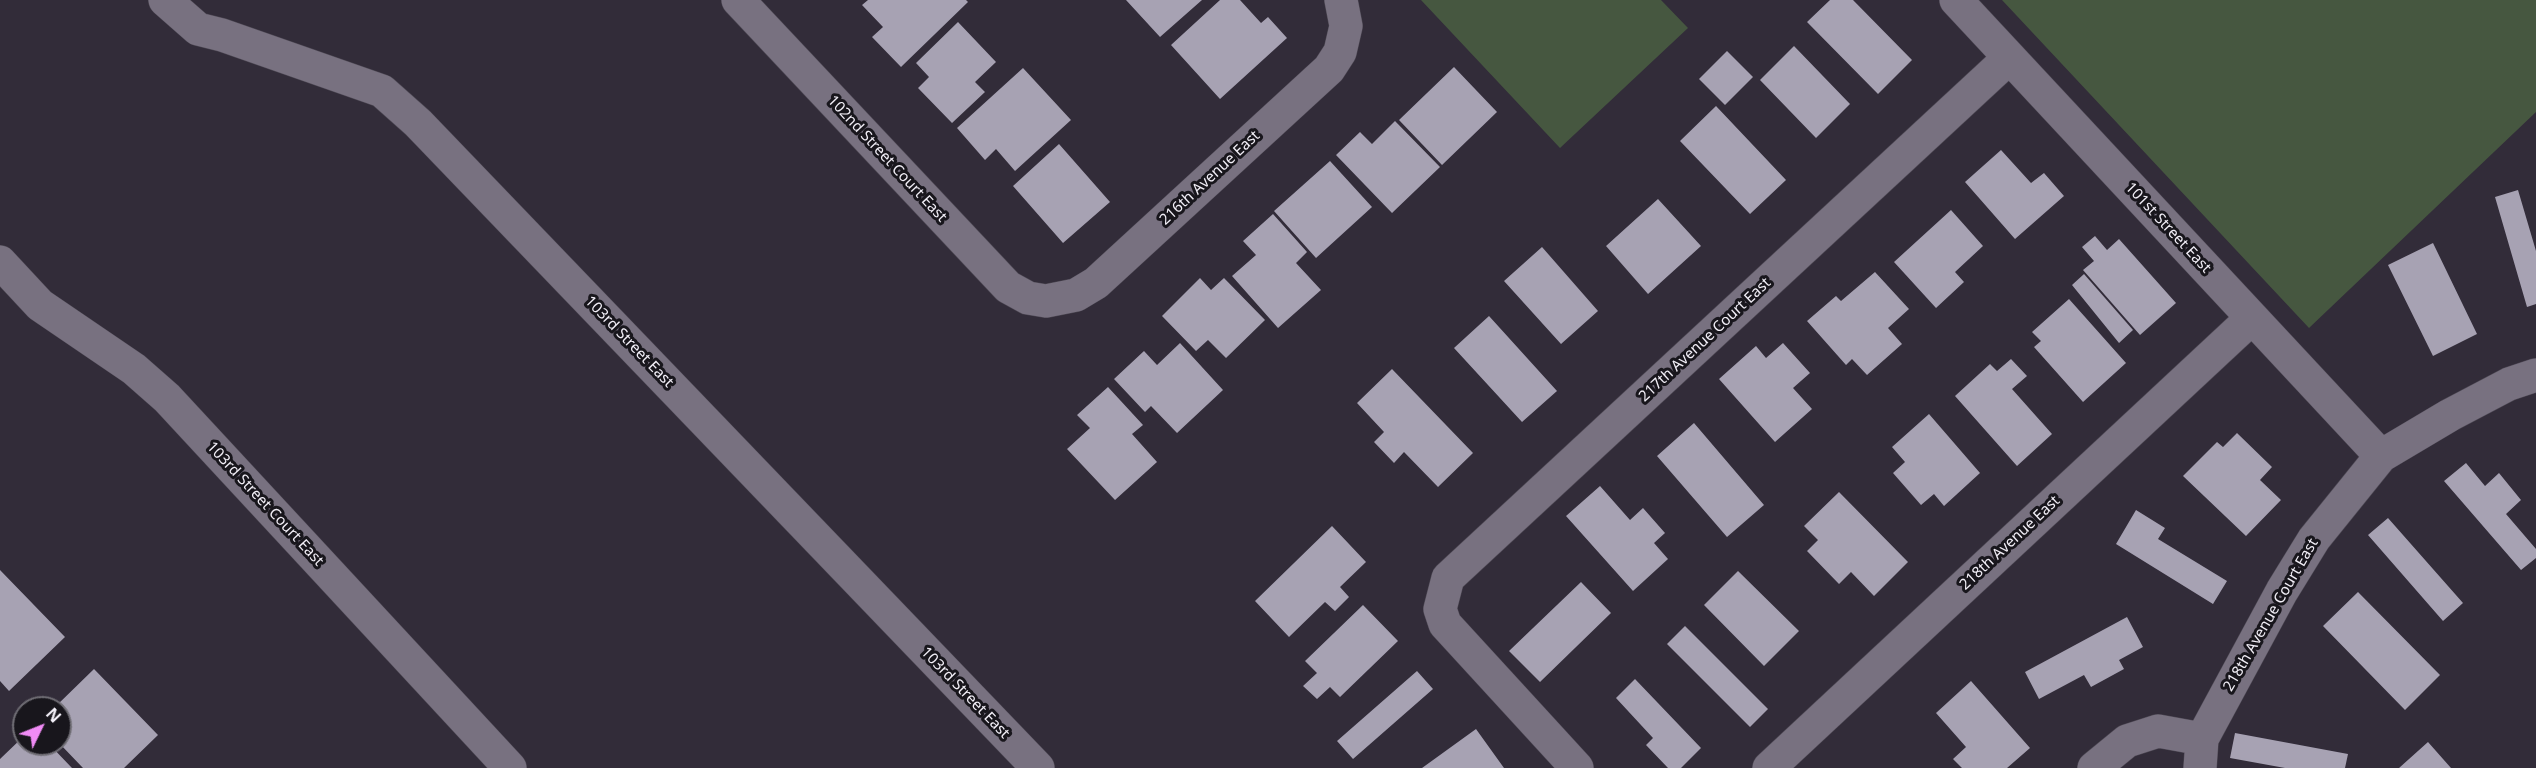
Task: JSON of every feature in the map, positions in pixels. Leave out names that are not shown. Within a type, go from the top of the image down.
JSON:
[{"type":"street","name":"103rd Street East","points":[[165,0],[198,29],[244,42],[382,91],[418,123],[1038,768]]},
{"type":"street","name":"102nd Street Court East","points":[[738,0],[1008,287],[1029,298],[1046,301]]},
{"type":"street","name":"101st Street East","points":[[1956,0],[2381,456]]},
{"type":"street","name":"216th Avenue East","points":[[1046,301],[1076,295],[1096,283],[1329,69],[1340,52],[1344,13]]},
{"type":"street","name":"217th Avenue Court East","points":[[1577,768],[1445,624],[1440,609],[1448,578],[2009,58]]},
{"type":"street","name":"103rd Street Court East","points":[[0,262],[40,305],[134,369],[167,398],[510,768]]},
{"type":"street","name":"218th Avenue East","points":[[1769,768],[2252,318]]},
{"type":"street","name":"218th Avenue Court East","points":[[2094,768],[2127,741],[2158,731],[2201,754],[2234,676],[2293,573],[2314,539],[2354,493],[2381,456],[2499,389],[2536,375]]},
{"type":"green space","points":[[1421,0],[1661,0],[1688,28],[1560,148]]},
{"type":"green space","points":[[2002,0],[2536,0],[2536,112],[2309,328]]},
{"type":"building","points":[[868,0],[966,0],[968,2],[901,67],[872,37],[883,27],[862,5]]},
{"type":"building","points":[[1126,0],[1202,0],[1160,37]]},
{"type":"building","points":[[1220,0],[1240,0],[1261,23],[1268,17],[1287,38],[1220,99],[1171,45]]},
{"type":"building","points":[[1830,0],[1853,0],[1912,60],[1878,94],[1807,22]]},
{"type":"building","points":[[958,22],[996,62],[975,82],[985,92],[952,123],[918,88],[929,77],[916,63]]},
{"type":"building","points":[[1794,46],[1850,104],[1816,138],[1760,80]]},
{"type":"building","points":[[1727,51],[1753,77],[1725,105],[1699,79]]},
{"type":"building","points":[[1454,67],[1497,112],[1442,165],[1399,120]]},
{"type":"building","points":[[1023,68],[1071,120],[1015,171],[996,149],[985,160],[957,128]]},
{"type":"building","points":[[1716,106],[1786,180],[1750,214],[1680,141]]},
{"type":"building","points":[[1395,121],[1440,167],[1392,213],[1336,155],[1360,132],[1372,144]]},
{"type":"building","points":[[1059,144],[1110,202],[1063,243],[1013,186]]},
{"type":"building","points":[[2001,150],[2031,183],[2044,173],[2064,196],[2015,239],[1965,182]]},
{"type":"building","points":[[1330,161],[1372,207],[1316,258],[1274,211]]},
{"type":"building","points":[[2518,190],[2536,251],[2536,304],[2527,307],[2495,197]]},
{"type":"building","points":[[1658,199],[1701,246],[1648,294],[1606,246]]},
{"type":"building","points":[[1951,210],[1983,246],[1955,272],[1964,282],[1936,308],[1894,262]]},
{"type":"building","points":[[1273,214],[1307,252],[1296,263],[1321,290],[1278,328],[1232,276],[1256,255],[1243,241]]},
{"type":"building","points":[[2095,236],[2107,250],[2119,239],[2176,303],[2140,335],[2083,270],[2094,261],[2082,247]]},
{"type":"building","points":[[2433,243],[2477,334],[2433,356],[2388,265]]},
{"type":"building","points":[[1542,247],[1598,311],[1561,344],[1504,281]]},
{"type":"building","points":[[1875,272],[1909,309],[1888,328],[1902,344],[1867,375],[1852,359],[1846,365],[1807,321],[1836,296],[1841,301]]},
{"type":"building","points":[[2084,274],[2133,330],[2119,343],[2072,285]]},
{"type":"building","points":[[1200,278],[1211,290],[1224,278],[1265,320],[1226,358],[1208,340],[1196,351],[1162,316]]},
{"type":"building","points":[[2069,299],[2126,363],[2083,402],[2034,347],[2041,341],[2032,332]]},
{"type":"building","points":[[1489,316],[1557,391],[1522,422],[1454,348]]},
{"type":"building","points":[[1180,343],[1223,390],[1177,433],[1151,406],[1145,412],[1114,379],[1144,351],[1157,365]]},
{"type":"building","points":[[1783,343],[1810,373],[1793,388],[1812,409],[1775,442],[1719,379],[1756,346],[1766,358]]},
{"type":"building","points":[[2011,359],[2027,376],[2012,389],[2052,434],[2017,466],[1955,396],[1990,364],[1997,371]]},
{"type":"building","points":[[1392,369],[1473,453],[1438,487],[1404,452],[1394,463],[1374,442],[1384,432],[1357,403]]},
{"type":"building","points":[[1108,387],[1143,425],[1132,434],[1157,462],[1115,500],[1067,449],[1090,428],[1077,415]]},
{"type":"building","points":[[1929,414],[1980,473],[1944,506],[1934,494],[1921,505],[1893,473],[1905,462],[1892,447]]},
{"type":"building","points":[[1694,423],[1764,505],[1727,537],[1657,456]]},
{"type":"building","points":[[2237,433],[2272,467],[2260,480],[2281,500],[2246,536],[2183,476],[2217,442],[2223,447]]},
{"type":"building","points":[[2466,463],[2485,486],[2499,473],[2521,500],[2506,514],[2536,549],[2536,558],[2521,570],[2444,481]]},
{"type":"building","points":[[1600,486],[1630,520],[1643,508],[1665,533],[1654,543],[1668,559],[1633,591],[1566,516]]},
{"type":"building","points":[[1839,492],[1908,562],[1874,596],[1851,572],[1839,584],[1807,551],[1818,540],[1804,526]]},
{"type":"building","points":[[2136,510],[2165,528],[2158,539],[2227,581],[2213,604],[2116,544]]},
{"type":"building","points":[[2388,518],[2463,603],[2443,621],[2368,535]]},
{"type":"building","points":[[1332,526],[1366,562],[1340,587],[1349,597],[1335,611],[1325,602],[1289,637],[1255,601]]},
{"type":"building","points":[[0,570],[65,637],[9,691],[0,681]]},
{"type":"building","points":[[1738,571],[1799,631],[1764,666],[1704,605]]},
{"type":"building","points":[[1581,582],[1611,613],[1540,682],[1509,651]]},
{"type":"building","points":[[2358,592],[2440,675],[2405,710],[2323,626]]},
{"type":"building","points":[[1363,605],[1398,641],[1340,697],[1330,687],[1317,699],[1303,686],[1317,673],[1305,661]]},
{"type":"building","points":[[2127,617],[2143,647],[2119,660],[2124,669],[2091,687],[2084,675],[2039,699],[2025,672]]},
{"type":"building","points":[[1685,626],[1768,709],[1750,727],[1667,644]]},
{"type":"building","points":[[94,669],[158,735],[124,768],[83,768],[72,756],[72,696],[66,696]]},
{"type":"building","points":[[1417,671],[1433,689],[1353,759],[1337,741]]},
{"type":"building","points":[[1635,679],[1701,748],[1681,768],[1668,768],[1646,745],[1653,738],[1616,698]]},
{"type":"building","points":[[1971,681],[2030,748],[2007,768],[1962,768],[1953,759],[1966,747],[1936,713]]},
{"type":"building","points":[[1476,729],[1504,768],[1422,768]]},
{"type":"building","points":[[2235,733],[2348,754],[2345,768],[2285,768],[2230,758]]},
{"type":"building","points":[[2428,742],[2451,768],[2399,768]]},
{"type":"building","points":[[12,748],[12,756],[60,756],[72,768],[0,768],[0,759]]}]
